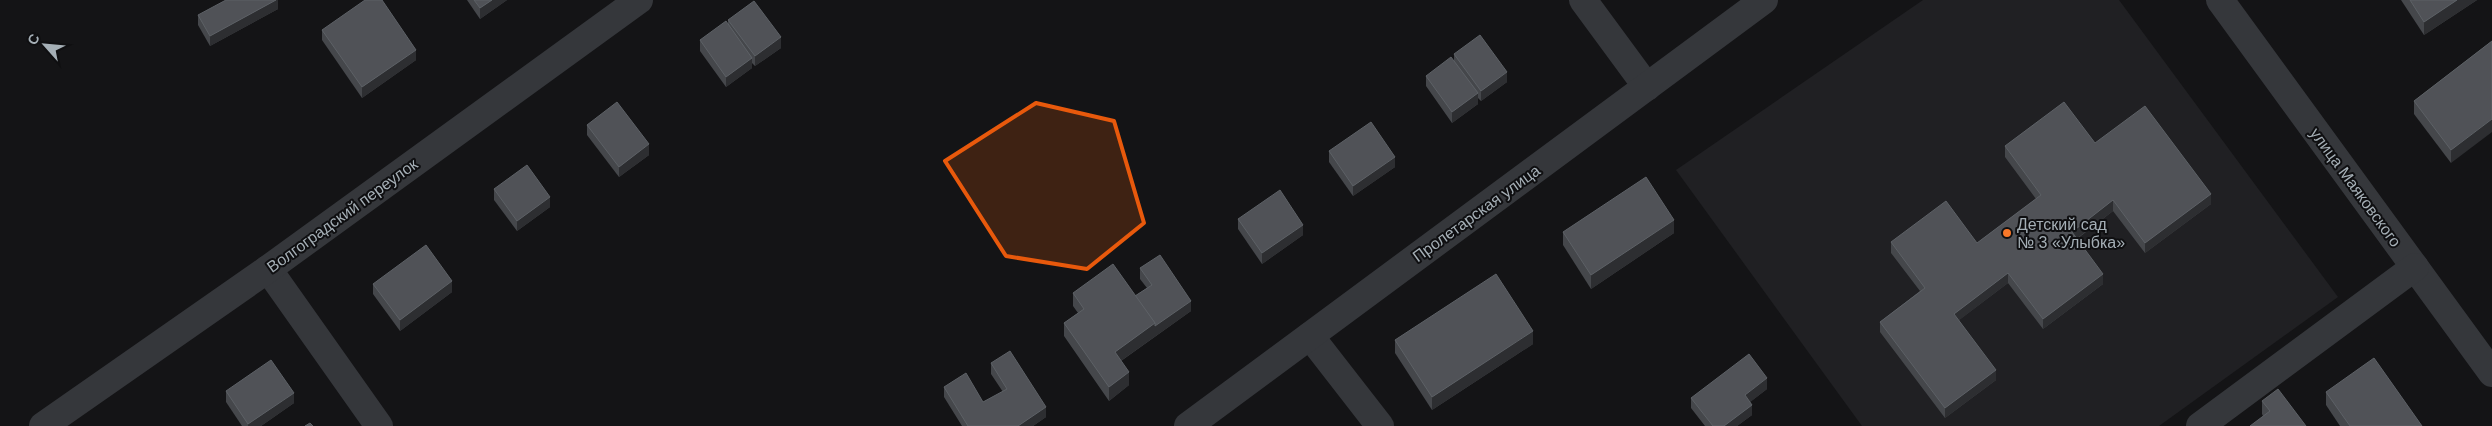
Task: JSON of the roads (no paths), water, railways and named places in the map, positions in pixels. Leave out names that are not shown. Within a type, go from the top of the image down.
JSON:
[{"type":"street","name":"Волгоградский переулок","points":[[43,426],[268,269],[639,0]]},
{"type":"street","points":[[1583,0],[1646,87]]},
{"type":"street","name":"Пролетарская улица","points":[[1188,426],[1764,0]]},
{"type":"street","name":"улица Маяковского","points":[[2220,0],[2492,373]]},
{"type":"street","points":[[2200,426],[2415,267]]},
{"type":"street","points":[[268,269],[379,426]]},
{"type":"street","points":[[1310,336],[1380,426]]},
{"type":"place","name":"Детский сад № 3 «Улыбка»","points":[[2007,233]]}]
